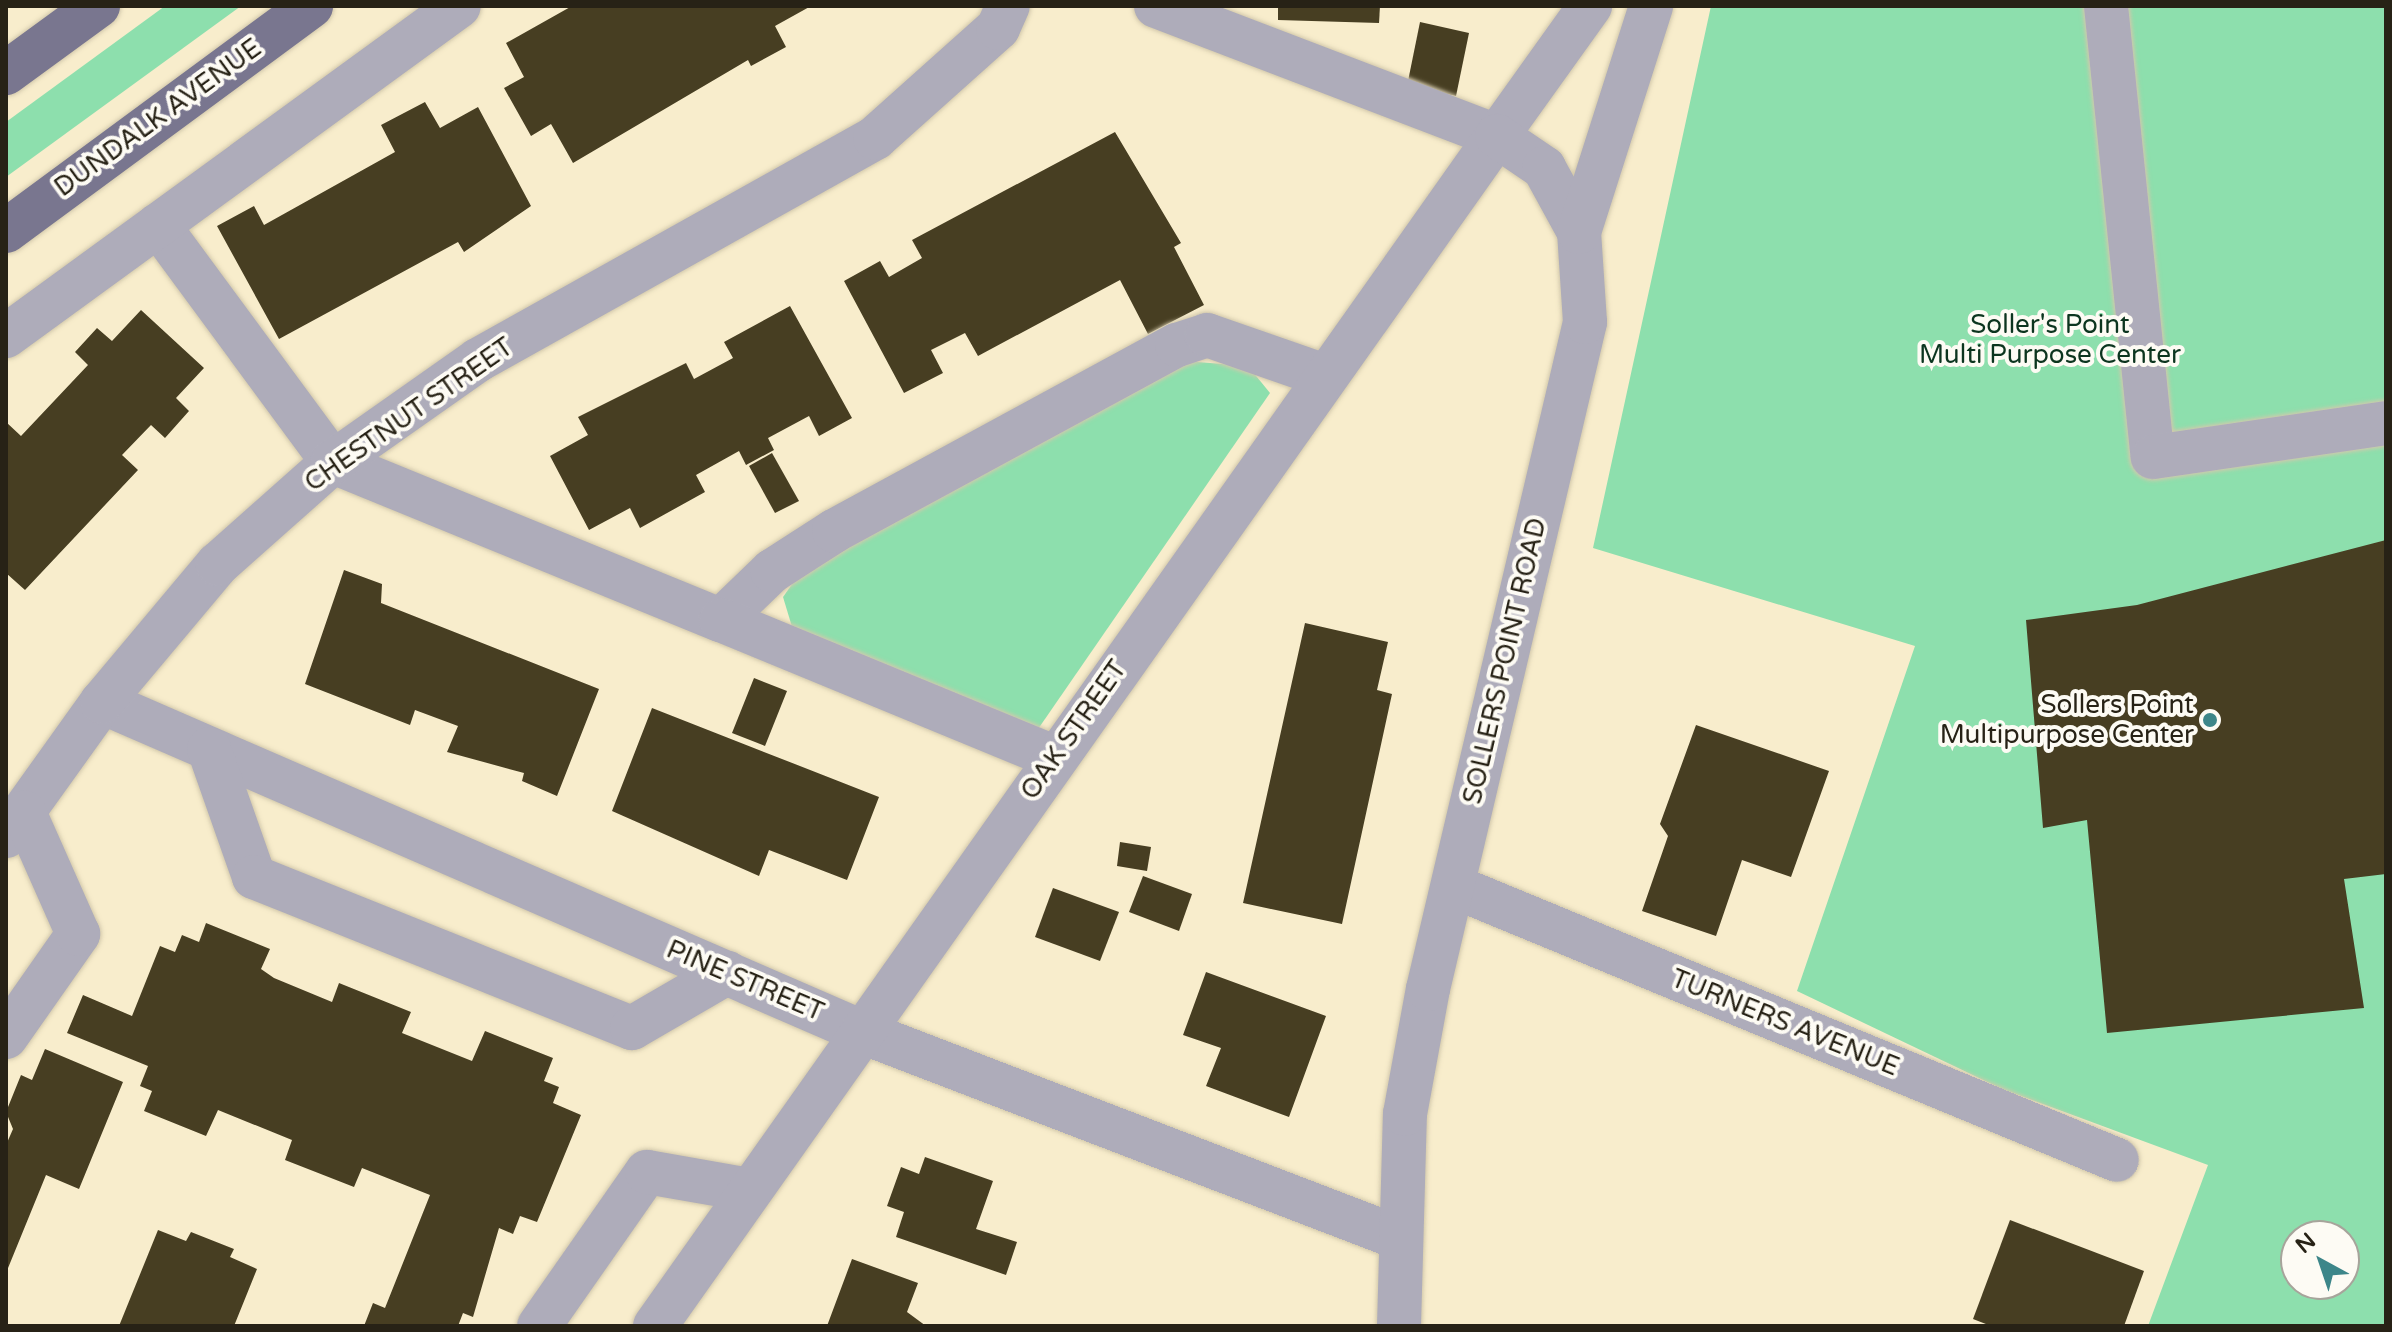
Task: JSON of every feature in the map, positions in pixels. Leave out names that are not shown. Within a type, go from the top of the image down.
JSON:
[{"type":"main road","points":[[6,73],[98,6]]},
{"type":"main road","name":"DUNDALK AVENUE","points":[[6,231],[311,6]]},
{"type":"street","points":[[6,336],[459,6]]},
{"type":"street","name":"CHESTNUT STREET","points":[[15,824],[102,702],[218,564],[333,462],[478,360],[875,138],[988,38],[1008,6]]},
{"type":"street","points":[[1156,6],[1497,136],[1544,168],[1579,232]]},
{"type":"street","name":"OAK STREET","points":[[655,1326],[1590,6]]},
{"type":"street","name":"SOLLERS POINT ROAD","points":[[1399,1326],[1397,1237],[1405,1114],[1453,886],[1585,322],[1579,232],[1651,6]]},
{"type":"street","points":[[2106,6],[2153,457],[2386,423]]},
{"type":"street","points":[[158,225],[333,462],[1055,758]]},
{"type":"street","points":[[721,620],[772,571],[834,531],[1177,345],[1207,335],[1325,376]]},
{"type":"street","name":"PINE STREET","points":[[102,702],[862,1032],[1397,1237]]},
{"type":"street","points":[[209,749],[254,877],[632,1028],[727,973]]},
{"type":"street","points":[[6,1037],[78,934],[15,824]]},
{"type":"street","name":"TURNERS AVENUE","points":[[1453,886],[2117,1160]]},
{"type":"street","points":[[539,1326],[647,1172],[750,1190]]},
{"type":"green space","points":[[165,6],[241,6],[6,177],[6,122]]},
{"type":"green space","name":"Soller's Point Multi Purpose Center","points":[[1711,6],[2386,6],[2386,1326],[2148,1326],[2208,1165],[2002,1089],[1797,991],[1915,646],[1593,548]]},
{"type":"green space","points":[[1185,361],[1248,366],[1270,393],[1036,732],[796,640],[783,597],[807,563]]},
{"type":"building","points":[[572,6],[811,6],[775,26],[786,47],[751,66],[748,60],[573,163],[551,124],[531,136],[504,88],[524,77],[506,43]]},
{"type":"building","points":[[1278,6],[1380,6],[1379,23],[1278,20]]},
{"type":"building","points":[[1420,22],[1469,33],[1456,96],[1407,86]]},
{"type":"building","points":[[425,102],[440,128],[478,107],[531,206],[464,252],[458,242],[279,339],[217,226],[254,206],[264,225],[395,152],[381,125]]},
{"type":"building","points":[[1115,132],[1181,243],[1174,247],[1204,305],[1148,334],[1120,280],[978,356],[965,333],[931,350],[943,373],[904,393],[844,281],[880,261],[889,277],[922,258],[912,240]]},
{"type":"building","points":[[790,306],[852,418],[819,436],[809,416],[768,438],[774,450],[746,465],[739,451],[696,475],[705,492],[640,528],[630,508],[589,530],[550,456],[588,435],[578,417],[686,363],[694,379],[733,358],[724,342]]},
{"type":"building","points":[[141,310],[204,368],[176,398],[189,411],[165,438],[151,425],[122,455],[138,470],[25,590],[6,573],[6,422],[21,436],[88,365],[75,352],[97,328],[112,341]]},
{"type":"building","points":[[772,453],[799,501],[775,513],[749,466]]},
{"type":"building","name":"Sollers Point Multipurpose Center","points":[[2386,540],[2386,874],[2344,879],[2364,1008],[2107,1033],[2087,820],[2043,828],[2026,620],[2137,605]]},
{"type":"building","points":[[344,570],[382,584],[381,603],[599,689],[557,796],[522,781],[524,773],[447,752],[458,726],[415,710],[410,725],[305,684]]},
{"type":"building","points":[[1305,623],[1388,642],[1377,690],[1392,694],[1342,924],[1243,903]]},
{"type":"building","points":[[754,678],[787,691],[765,746],[732,733]]},
{"type":"building","points":[[652,708],[879,797],[847,880],[769,850],[759,876],[612,811]]},
{"type":"building","points":[[1696,725],[1829,771],[1791,877],[1742,860],[1716,936],[1642,911],[1668,836],[1660,824]]},
{"type":"building","points":[[1120,842],[1151,847],[1147,871],[1117,866]]},
{"type":"building","points":[[1143,876],[1192,894],[1179,931],[1129,912]]},
{"type":"building","points":[[1053,888],[1119,912],[1100,961],[1035,937]]},
{"type":"building","points":[[206,923],[270,949],[261,969],[274,978],[332,1002],[339,983],[411,1012],[402,1033],[472,1061],[485,1031],[553,1058],[544,1081],[559,1087],[553,1103],[581,1115],[537,1222],[520,1216],[513,1234],[499,1228],[473,1317],[463,1313],[458,1326],[364,1326],[373,1303],[385,1308],[430,1195],[362,1168],[354,1187],[285,1160],[292,1140],[218,1110],[206,1136],[144,1111],[152,1091],[140,1086],[148,1066],[67,1033],[83,995],[132,1016],[160,946],[175,952],[182,935],[199,942]]},
{"type":"building","points":[[1206,972],[1326,1016],[1289,1117],[1206,1086],[1221,1048],[1183,1035]]},
{"type":"building","points":[[45,1049],[123,1082],[79,1189],[46,1175],[6,1273],[6,1145],[13,1129],[6,1112],[21,1075],[32,1080]]},
{"type":"building","points":[[925,1157],[993,1181],[976,1229],[1017,1242],[1006,1275],[896,1237],[904,1212],[887,1206],[901,1167],[919,1174]]},
{"type":"building","points":[[2010,1220],[2144,1271],[2124,1326],[1991,1326],[1973,1319]]},
{"type":"building","points":[[158,1230],[186,1241],[191,1232],[234,1249],[230,1257],[257,1269],[234,1326],[119,1326]]},
{"type":"building","points":[[852,1259],[918,1283],[907,1312],[926,1326],[827,1326]]},
{"type":"place","name":"Sollers Point Multipurpose Center","points":[[2210,720]]}]
